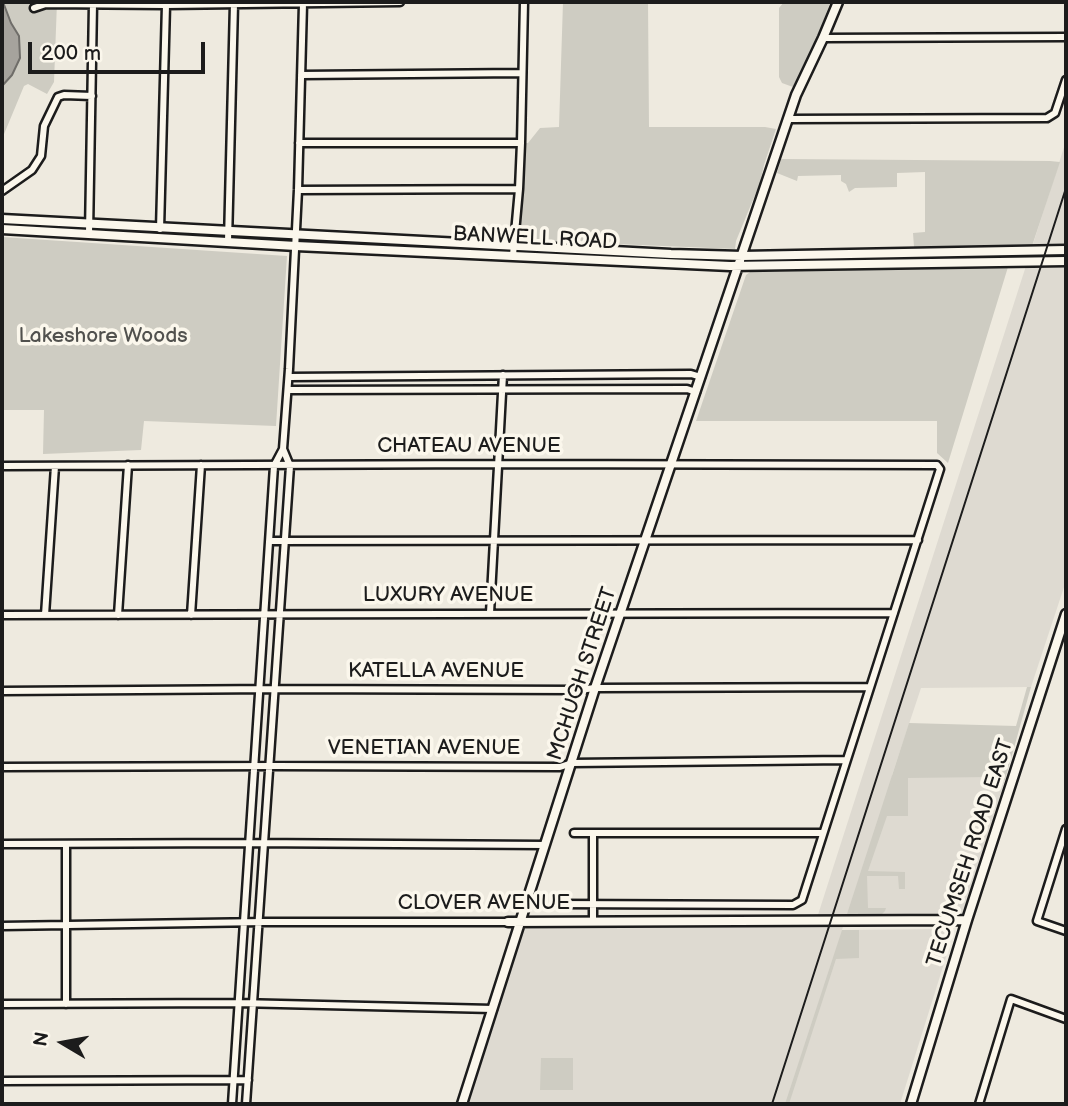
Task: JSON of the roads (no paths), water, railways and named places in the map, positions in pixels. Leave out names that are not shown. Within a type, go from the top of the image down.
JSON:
[{"type":"main road","name":"MCHUGH STREET","points":[[462,1104],[596,688],[796,95],[838,2]]},
{"type":"main road","name":"BANWELL ROAD","points":[[2,219],[160,238],[296,246],[742,256],[1066,250]]},
{"type":"main road","name":"BANWELL ROAD","points":[[2,229],[160,228],[229,231],[738,267],[1066,261]]},
{"type":"main road","name":"TECUMSEH ROAD EAST","points":[[911,1104],[967,920],[1063,632],[1066,614]]},
{"type":"main road","name":"CLOVER AVENUE","points":[[508,922],[967,920]]},
{"type":"street","points":[[34,8],[46,4],[400,2]]},
{"type":"street","points":[[513,250],[519,189],[524,2]]},
{"type":"street","points":[[89,229],[93,4]]},
{"type":"street","points":[[228,241],[234,4]]},
{"type":"street","points":[[232,1104],[274,466],[283,449],[289,377],[299,190],[303,4]]},
{"type":"street","points":[[160,238],[166,5]]},
{"type":"street","points":[[823,38],[1066,37]]},
{"type":"street","points":[[301,75],[522,74]]},
{"type":"street","points":[[789,119],[1047,118],[1055,113],[1066,80]]},
{"type":"street","points":[[2,191],[32,170],[41,156],[44,126],[58,97],[64,94],[92,96]]},
{"type":"street","points":[[299,144],[521,143]]},
{"type":"street","points":[[299,190],[519,189]]},
{"type":"street","points":[[289,377],[691,374],[701,377]]},
{"type":"street","points":[[490,613],[503,375]]},
{"type":"street","points":[[600,375],[600,389]]},
{"type":"street","points":[[396,390],[397,376]]},
{"type":"street","points":[[288,390],[687,389],[696,392]]},
{"type":"street","points":[[246,1104],[290,466],[283,449]]},
{"type":"street","points":[[118,615],[128,465]]},
{"type":"street","points":[[191,615],[201,465]]},
{"type":"street","name":"CHATEAU AVENUE","points":[[2,466],[937,465],[940,469],[918,540]]},
{"type":"street","points":[[45,615],[55,466]]},
{"type":"street","points":[[270,541],[918,540],[823,833],[574,833]]},
{"type":"street","name":"LUXURY AVENUE","points":[[2,615],[894,613]]},
{"type":"street","name":"KATELLA AVENUE","points":[[2,691],[870,687]]},
{"type":"street","name":"VENETIAN AVENUE","points":[[2,767],[556,767],[572,763],[846,760]]},
{"type":"street","points":[[1066,829],[1037,921],[1066,931]]},
{"type":"street","points":[[593,833],[593,922]]},
{"type":"street","name":"CLOVER AVENUE","points":[[556,904],[793,905],[802,900],[823,833]]},
{"type":"street","points":[[2,844],[545,845]]},
{"type":"street","points":[[66,844],[66,1004]]},
{"type":"street","name":"CLOVER AVENUE","points":[[2,926],[508,922]]},
{"type":"street","points":[[979,1104],[1011,999],[1066,1018]]},
{"type":"street","points":[[2,1004],[238,1003],[493,1009]]},
{"type":"street","points":[[2,1081],[248,1080]]},
{"type":"railway","points":[[772,1104],[1066,188]]},
{"type":"park label","name":"Lakeshore Woods","points":[[103,337]]}]
